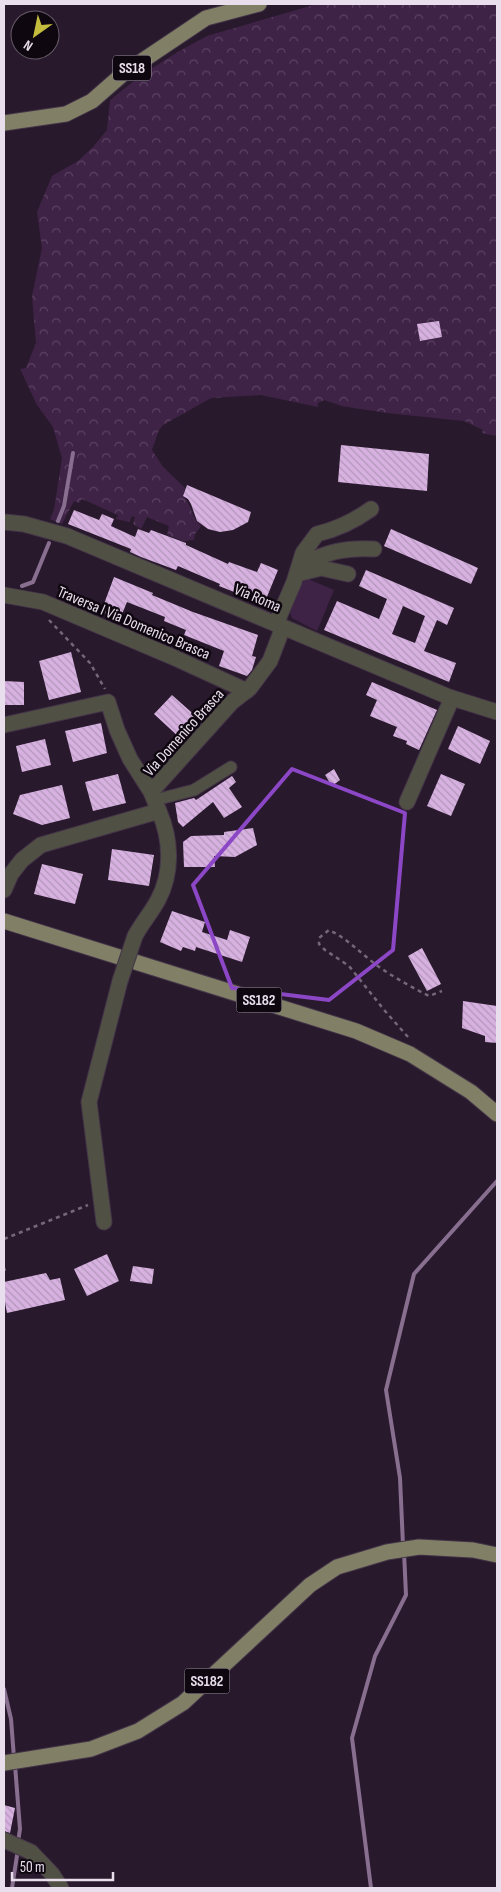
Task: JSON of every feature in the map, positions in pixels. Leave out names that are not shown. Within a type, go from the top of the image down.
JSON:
[{"type":"main road","name":"SS18","points":[[4,124],[66,114],[92,101],[124,74],[206,18],[259,4]]},
{"type":"main road","name":"SS182","points":[[4,920],[356,1031],[410,1054],[471,1092],[497,1114]]},
{"type":"main road","name":"SS182","points":[[5,1763],[91,1749],[138,1731],[184,1703],[310,1584],[337,1567],[387,1552],[419,1546],[473,1550],[497,1555]]},
{"type":"street","name":"Via Domenico Brasca","points":[[155,801],[232,702],[247,691],[270,661],[303,553],[317,534],[335,530],[353,522],[371,509]]},
{"type":"street","name":"Via Roma","points":[[4,522],[24,524],[67,536],[452,698],[497,712]]},
{"type":"street","points":[[298,569],[335,550],[374,549]]},
{"type":"street","points":[[298,569],[322,568],[348,574]]},
{"type":"street","name":"Traversa I Via Domenico Brasca","points":[[4,595],[43,602],[247,691]]},
{"type":"street","points":[[407,802],[452,698]]},
{"type":"street","points":[[4,725],[108,702],[117,730],[130,759],[155,801],[168,839],[169,865],[165,884],[158,901],[141,924],[135,936],[120,982],[89,1102],[104,1222]]},
{"type":"street","points":[[4,890],[11,874],[22,860],[41,845],[155,801],[194,790],[231,767]]},
{"type":"street","points":[[7,1842],[31,1852],[52,1874],[61,1888]]},
{"type":"path","points":[[48,619],[90,663],[104,685],[108,702]]},
{"type":"path","points":[[410,1054],[414,1045],[404,1030],[384,1011],[349,966],[319,944],[319,938],[329,930],[338,934],[381,969],[429,996],[442,991]]},
{"type":"path","points":[[4,1239],[101,1200]]},
{"type":"highlighted area","points":[[292,769],[405,813],[393,950],[329,1000],[232,988],[193,885]]},
{"type":"green space","points":[[317,4],[497,4],[497,436],[482,433],[483,430],[464,421],[387,413],[342,406],[324,400],[318,403],[318,407],[261,395],[211,398],[163,425],[159,430],[152,450],[163,467],[185,488],[183,496],[195,519],[201,526],[195,534],[194,540],[183,541],[167,535],[169,526],[147,517],[141,529],[133,524],[135,517],[132,516],[129,522],[116,519],[118,515],[82,499],[79,503],[74,501],[62,524],[50,519],[54,510],[62,458],[53,427],[37,405],[20,369],[26,368],[36,343],[32,296],[42,248],[37,212],[52,176],[78,161],[93,147],[107,130],[110,100],[143,74],[207,36]]},
{"type":"green space","points":[[308,579],[334,590],[317,631],[292,618],[290,613],[301,583]]},
{"type":"building","points":[[439,321],[442,337],[420,341],[417,324]]},
{"type":"building","points":[[341,445],[429,454],[427,491],[338,482]]},
{"type":"building","points":[[187,485],[251,512],[248,522],[233,530],[220,532],[208,529],[197,521],[191,504],[183,496]]},
{"type":"building","points":[[74,510],[99,520],[102,514],[114,519],[111,526],[135,537],[138,529],[149,533],[151,530],[186,543],[186,545],[228,564],[229,562],[257,572],[261,563],[278,570],[264,604],[219,586],[220,584],[178,566],[176,570],[141,557],[130,552],[131,549],[68,524]]},
{"type":"building","points":[[391,529],[478,568],[471,584],[384,546]]},
{"type":"building","points":[[366,570],[454,608],[447,625],[437,620],[424,651],[456,663],[449,682],[324,630],[337,601],[379,619],[387,599],[359,586]],"holes":[[[403,606],[425,616],[415,643],[392,634]]]},
{"type":"building","points":[[114,577],[193,612],[258,635],[252,656],[256,657],[252,670],[247,676],[219,666],[224,651],[184,635],[186,630],[164,621],[165,617],[127,602],[120,619],[101,612]]},
{"type":"building","points":[[71,652],[81,692],[49,700],[39,661]]},
{"type":"building","points":[[4,681],[24,682],[24,705],[4,705]]},
{"type":"building","points":[[372,682],[437,710],[419,750],[406,744],[407,741],[393,736],[397,727],[370,716],[377,700],[366,695]]},
{"type":"building","points":[[172,695],[199,719],[181,739],[154,714]]},
{"type":"building","points":[[101,723],[107,753],[73,762],[65,731]]},
{"type":"building","points":[[458,726],[490,741],[480,764],[448,749]]},
{"type":"building","points":[[45,739],[51,765],[22,772],[16,746]]},
{"type":"building","points":[[334,769],[340,780],[332,786],[325,775]]},
{"type":"building","points":[[118,774],[126,803],[93,811],[85,782]]},
{"type":"building","points":[[441,774],[465,784],[451,816],[427,806]]},
{"type":"building","points":[[232,776],[236,782],[229,788],[242,807],[224,818],[213,802],[183,827],[178,822],[175,803],[194,798],[196,800]]},
{"type":"building","points":[[62,785],[70,818],[42,825],[13,814],[20,795]]},
{"type":"building","points":[[253,828],[257,845],[235,857],[214,856],[215,867],[184,867],[183,842],[191,836],[224,835],[224,832]]},
{"type":"building","points":[[112,849],[154,855],[149,886],[108,880]]},
{"type":"building","points":[[42,864],[83,874],[75,904],[34,894]]},
{"type":"building","points":[[172,911],[205,922],[202,932],[227,940],[230,930],[250,937],[242,962],[196,947],[195,951],[183,947],[181,951],[160,942]]},
{"type":"building","points":[[422,948],[441,984],[427,991],[408,956]]},
{"type":"building","points":[[463,1001],[497,1006],[497,1043],[485,1042],[485,1036],[462,1028]]},
{"type":"building","points":[[107,1254],[119,1281],[87,1296],[74,1269]]},
{"type":"building","points":[[133,1266],[154,1269],[152,1284],[130,1281]]},
{"type":"building","points":[[46,1273],[50,1280],[60,1278],[65,1300],[7,1313],[4,1282]]},
{"type":"building","points":[[4,1805],[15,1808],[10,1833],[4,1831]]},
{"type":"waterway","points":[[58,521],[64,506],[73,453]]},
{"type":"waterway","points":[[22,586],[33,582],[49,543]]},
{"type":"waterway","points":[[403,1545],[400,1478],[386,1390],[414,1274],[497,1181]]},
{"type":"waterway","points":[[371,1888],[352,1738],[375,1656],[406,1595],[404,1552]]},
{"type":"waterway","points":[[4,1689],[11,1719],[14,1758]]},
{"type":"waterway","points":[[15,1765],[20,1829],[18,1842]]},
{"type":"waterway","points":[[12,1888],[18,1849]]}]
